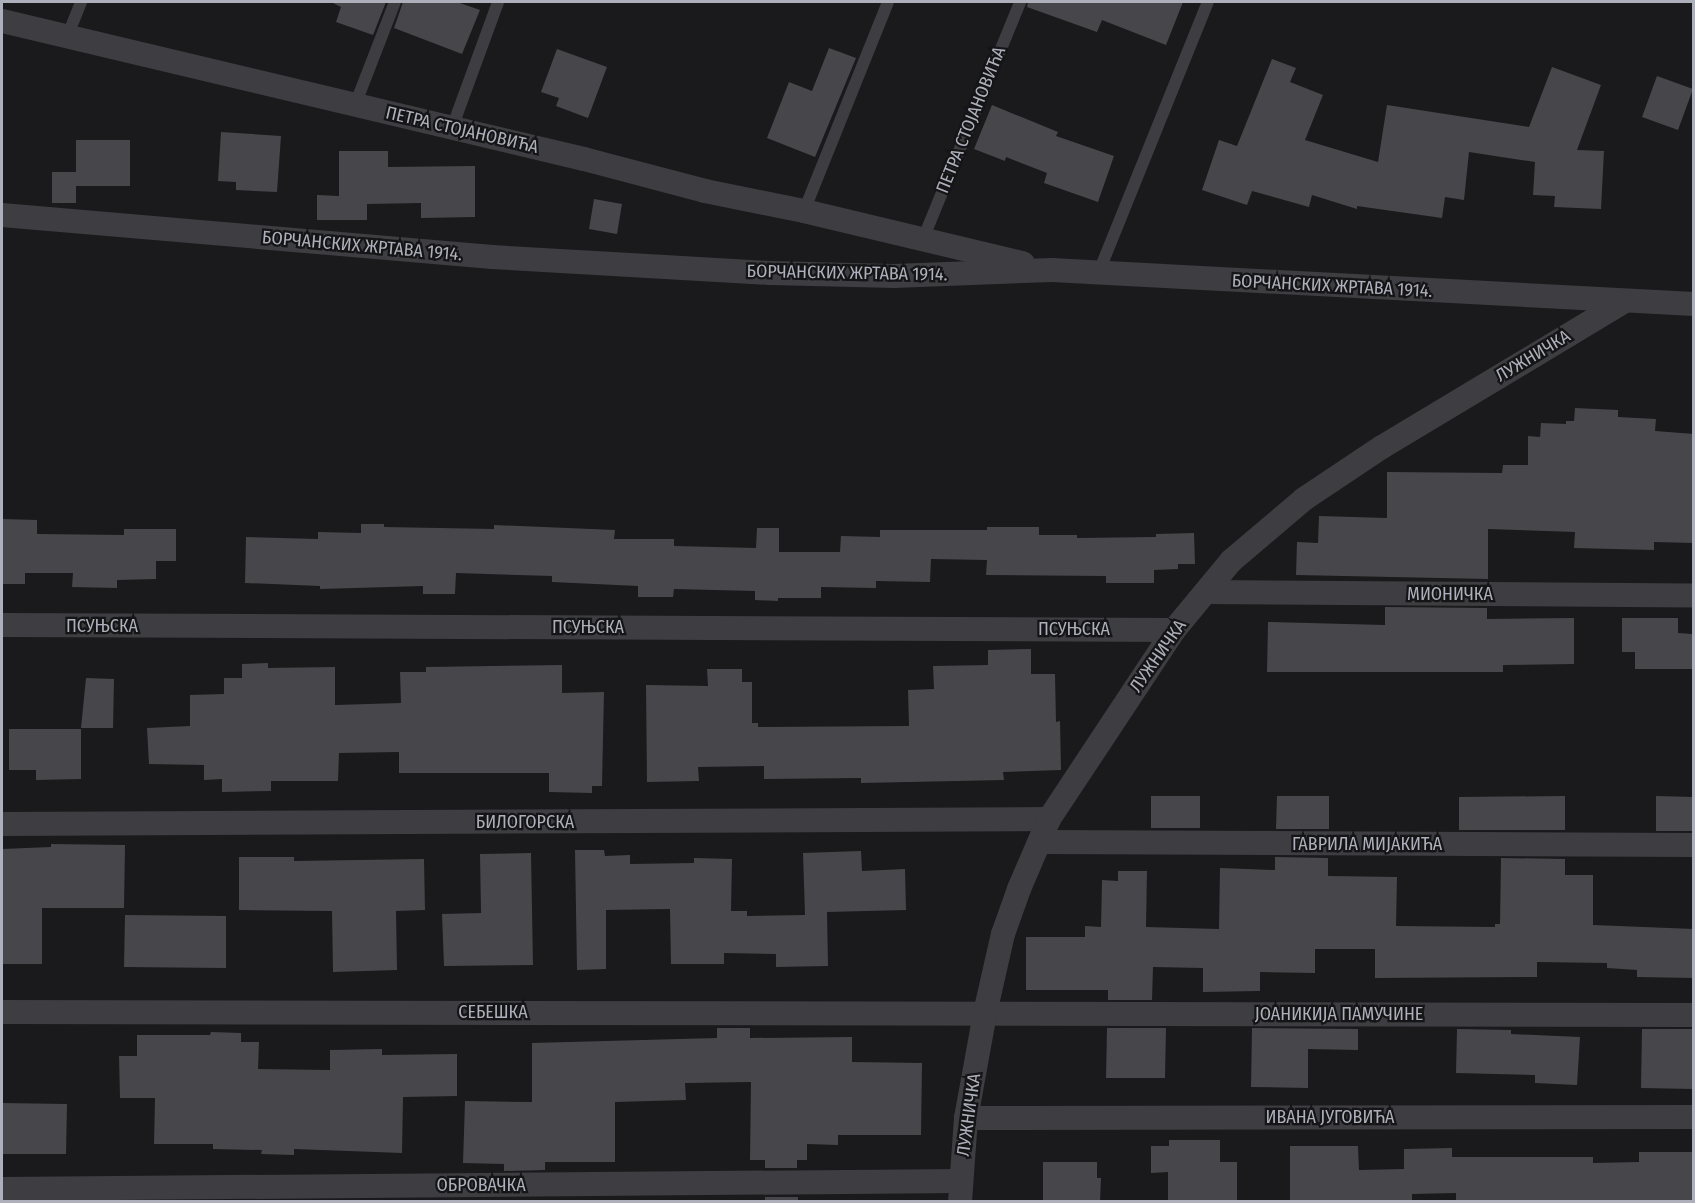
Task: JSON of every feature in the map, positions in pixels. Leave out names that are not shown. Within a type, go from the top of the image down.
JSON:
[{"type":"street","name":"ПЕТРА СТОЈАНОВИЋА","points":[[2,21],[705,191],[804,211],[1052,270]]},
{"type":"street","name":"БОРЧАНСКИХ ЖРТАВА 1914.","points":[[2,215],[492,257],[759,273],[894,276],[1052,270],[1694,304]]},
{"type":"street","name":"ЛУЖНИЧКА","points":[[960,1191],[966,1118],[985,1013],[1003,934],[1049,819],[1174,630],[1231,561],[1304,499],[1382,447],[1623,302]]},
{"type":"street","name":"МИОНИЧКА","points":[[1206,592],[1694,595]]},
{"type":"street","name":"ПСУЊСКА","points":[[2,625],[1174,630]]},
{"type":"street","name":"БИЛОГОРСКА","points":[[2,824],[1049,819]]},
{"type":"street","name":"ГАВРИЛА МИЈАКИЋА","points":[[1040,842],[1694,845]]},
{"type":"street","name":"СЕБЕШКА","points":[[2,1012],[985,1013]]},
{"type":"street","name":"ЈОАНИКИЈА ПАМУЧИНЕ","points":[[985,1013],[1694,1015]]},
{"type":"street","name":"ИВАНА ЈУГОВИЋА","points":[[966,1118],[1694,1117]]},
{"type":"street","name":"ОБРОВАЧКА","points":[[2,1189],[960,1191]]},
{"type":"lane","points":[[67,37],[81,2]]},
{"type":"lane","points":[[355,105],[395,2]]},
{"type":"lane","points":[[452,128],[498,2]]},
{"type":"lane","points":[[804,211],[888,2]]},
{"type":"lane","name":"ПЕТРА СТОЈАНОВИЋА","points":[[923,239],[1020,2]]},
{"type":"lane","points":[[1098,274],[1208,2]]},
{"type":"building","points":[[331,2],[386,2],[373,35],[336,22],[341,7]]},
{"type":"building","points":[[403,2],[457,2],[480,10],[462,54],[394,28]]},
{"type":"building","points":[[1028,2],[1183,2],[1166,45],[1102,20],[1097,32],[1027,7]]},
{"type":"building","points":[[829,48],[856,58],[815,157],[767,138],[789,82],[812,91]]},
{"type":"building","points":[[557,49],[607,67],[588,118],[556,106],[559,98],[541,92]]},
{"type":"building","points":[[1272,59],[1296,68],[1290,82],[1323,95],[1305,140],[1378,162],[1387,105],[1529,127],[1552,67],[1601,85],[1577,150],[1604,151],[1601,209],[1554,207],[1555,196],[1533,195],[1535,162],[1469,152],[1464,200],[1445,197],[1442,218],[1357,206],[1357,209],[1312,195],[1309,207],[1252,191],[1247,205],[1202,190],[1219,140],[1237,146]]},
{"type":"building","points":[[1657,76],[1693,89],[1678,130],[1642,117]]},
{"type":"building","points":[[992,105],[1058,132],[1056,136],[1114,156],[1098,202],[1044,183],[1047,173],[1006,157],[1005,161],[974,149]]},
{"type":"building","points":[[221,132],[281,136],[277,192],[236,190],[236,182],[218,181]]},
{"type":"building","points":[[76,140],[130,140],[130,186],[76,186]]},
{"type":"building","points":[[339,151],[388,151],[388,167],[475,166],[475,217],[421,218],[421,203],[367,204],[367,220],[317,220],[317,195],[339,196]]},
{"type":"building","points":[[52,172],[76,172],[76,203],[52,203]]},
{"type":"building","points":[[594,199],[622,204],[617,234],[589,229]]},
{"type":"building","points":[[1575,408],[1618,410],[1618,417],[1656,419],[1655,431],[1694,434],[1694,543],[1654,542],[1654,550],[1574,548],[1575,532],[1488,529],[1488,579],[1296,575],[1297,542],[1318,543],[1319,516],[1387,518],[1387,472],[1502,473],[1503,465],[1528,465],[1528,436],[1540,437],[1541,423],[1566,424],[1566,421],[1574,421]]},
{"type":"building","points":[[2,519],[37,520],[37,534],[124,535],[124,529],[176,529],[176,561],[156,561],[156,579],[117,580],[117,588],[72,587],[73,573],[25,573],[25,584],[2,584]]},
{"type":"building","points":[[361,524],[384,524],[384,527],[494,529],[494,525],[615,530],[614,539],[674,539],[674,546],[756,548],[757,528],[779,528],[779,552],[840,552],[841,536],[880,537],[880,530],[987,530],[987,527],[1039,527],[1039,535],[1077,535],[1077,538],[1156,537],[1156,534],[1194,533],[1195,564],[1178,564],[1178,569],[1154,570],[1154,583],[1106,583],[1106,576],[986,575],[987,560],[931,559],[930,582],[876,581],[876,588],[821,587],[821,598],[778,598],[778,601],[755,600],[755,591],[674,589],[673,597],[638,597],[638,586],[552,582],[552,576],[456,573],[455,594],[423,594],[423,586],[320,589],[320,586],[245,583],[246,537],[318,539],[318,532],[361,533]]},
{"type":"building","points":[[1385,607],[1487,608],[1487,619],[1574,618],[1574,664],[1503,665],[1503,672],[1267,672],[1268,622],[1385,625]]},
{"type":"building","points":[[1622,618],[1678,618],[1678,633],[1692,634],[1693,669],[1635,669],[1635,652],[1622,652]]},
{"type":"building","points":[[1031,649],[1031,674],[1055,674],[1056,722],[1060,721],[1061,770],[1003,772],[1004,780],[861,783],[861,778],[764,779],[764,766],[698,767],[699,781],[647,782],[646,685],[708,686],[707,669],[742,669],[742,682],[752,682],[752,723],[758,723],[758,727],[909,726],[908,690],[934,689],[933,666],[988,665],[988,650]]},
{"type":"building","points":[[268,663],[268,668],[335,667],[335,705],[401,703],[400,672],[426,672],[426,667],[562,665],[562,693],[604,692],[602,786],[592,786],[592,793],[549,792],[549,773],[399,773],[399,752],[339,753],[338,781],[271,781],[271,791],[222,792],[222,779],[204,780],[204,765],[149,764],[147,728],[190,726],[190,695],[224,694],[224,678],[242,678],[242,664]]},
{"type":"building","points":[[86,678],[114,679],[113,728],[81,728]]},
{"type":"building","points":[[9,729],[81,729],[81,779],[36,780],[36,770],[9,770]]},
{"type":"building","points":[[1151,796],[1200,796],[1200,828],[1151,828]]},
{"type":"building","points":[[1277,796],[1329,796],[1329,829],[1276,829]]},
{"type":"building","points":[[1565,796],[1565,830],[1459,830],[1459,797]]},
{"type":"building","points":[[1656,796],[1694,797],[1694,831],[1656,831]]},
{"type":"building","points":[[51,844],[125,845],[124,908],[42,908],[42,964],[2,964],[2,849],[51,847]]},
{"type":"building","points":[[575,850],[604,850],[605,856],[630,855],[630,864],[694,863],[694,858],[732,859],[731,911],[747,911],[747,916],[805,915],[803,853],[861,851],[862,871],[905,869],[906,910],[827,912],[828,966],[776,967],[776,954],[724,953],[724,964],[671,964],[670,909],[606,910],[606,969],[577,970]]},
{"type":"building","points":[[531,853],[533,965],[444,966],[442,914],[481,913],[480,854]]},
{"type":"building","points":[[239,857],[294,857],[294,861],[424,859],[425,910],[396,911],[397,970],[333,972],[332,911],[239,910]]},
{"type":"building","points":[[1275,857],[1328,858],[1328,876],[1397,877],[1396,926],[1495,927],[1495,924],[1500,924],[1501,858],[1565,859],[1565,875],[1593,875],[1593,925],[1694,929],[1694,978],[1637,977],[1637,970],[1607,968],[1607,963],[1537,962],[1537,977],[1375,978],[1375,949],[1315,949],[1315,973],[1260,972],[1260,991],[1203,992],[1203,968],[1153,967],[1152,1000],[1108,1000],[1108,990],[1026,990],[1026,937],[1085,937],[1085,926],[1101,927],[1102,880],[1118,881],[1118,871],[1147,871],[1146,927],[1219,929],[1220,868],[1275,870]]},
{"type":"building","points":[[125,915],[226,916],[226,968],[124,967]]},
{"type":"building","points":[[717,1028],[750,1028],[750,1038],[852,1037],[852,1062],[922,1063],[921,1135],[838,1135],[838,1145],[807,1144],[807,1160],[797,1160],[797,1168],[765,1168],[765,1160],[750,1160],[751,1082],[685,1083],[686,1100],[615,1102],[615,1162],[545,1162],[545,1170],[504,1171],[504,1164],[463,1163],[465,1101],[532,1102],[532,1043],[717,1038]]},
{"type":"building","points":[[1107,1028],[1166,1028],[1165,1078],[1106,1078]]},
{"type":"building","points":[[1252,1028],[1358,1029],[1358,1050],[1308,1049],[1308,1088],[1251,1087]]},
{"type":"building","points":[[1457,1029],[1511,1030],[1511,1034],[1580,1037],[1577,1085],[1535,1083],[1535,1075],[1456,1073]]},
{"type":"building","points":[[1642,1029],[1694,1029],[1694,1089],[1641,1088]]},
{"type":"building","points":[[211,1032],[241,1033],[241,1042],[259,1042],[258,1069],[330,1070],[330,1050],[382,1049],[382,1055],[457,1054],[457,1096],[403,1097],[402,1153],[294,1149],[294,1155],[261,1154],[262,1150],[213,1149],[213,1144],[154,1144],[155,1098],[120,1098],[119,1056],[137,1056],[137,1035],[210,1035]]},
{"type":"building","points":[[2,1103],[67,1104],[66,1154],[2,1154]]},
{"type":"building","points":[[1169,1140],[1220,1140],[1220,1162],[1237,1162],[1237,1202],[1168,1202],[1168,1172],[1151,1173],[1151,1146],[1169,1146]]},
{"type":"building","points":[[1290,1146],[1358,1146],[1359,1170],[1404,1169],[1404,1149],[1452,1148],[1452,1157],[1593,1157],[1593,1163],[1639,1162],[1639,1152],[1694,1152],[1694,1202],[1456,1202],[1456,1193],[1412,1194],[1412,1202],[1290,1202]]},
{"type":"building","points":[[1043,1162],[1097,1162],[1097,1178],[1101,1178],[1100,1202],[1043,1202]]},
{"type":"building","points":[[765,1197],[798,1197],[798,1202],[765,1202]]}]
